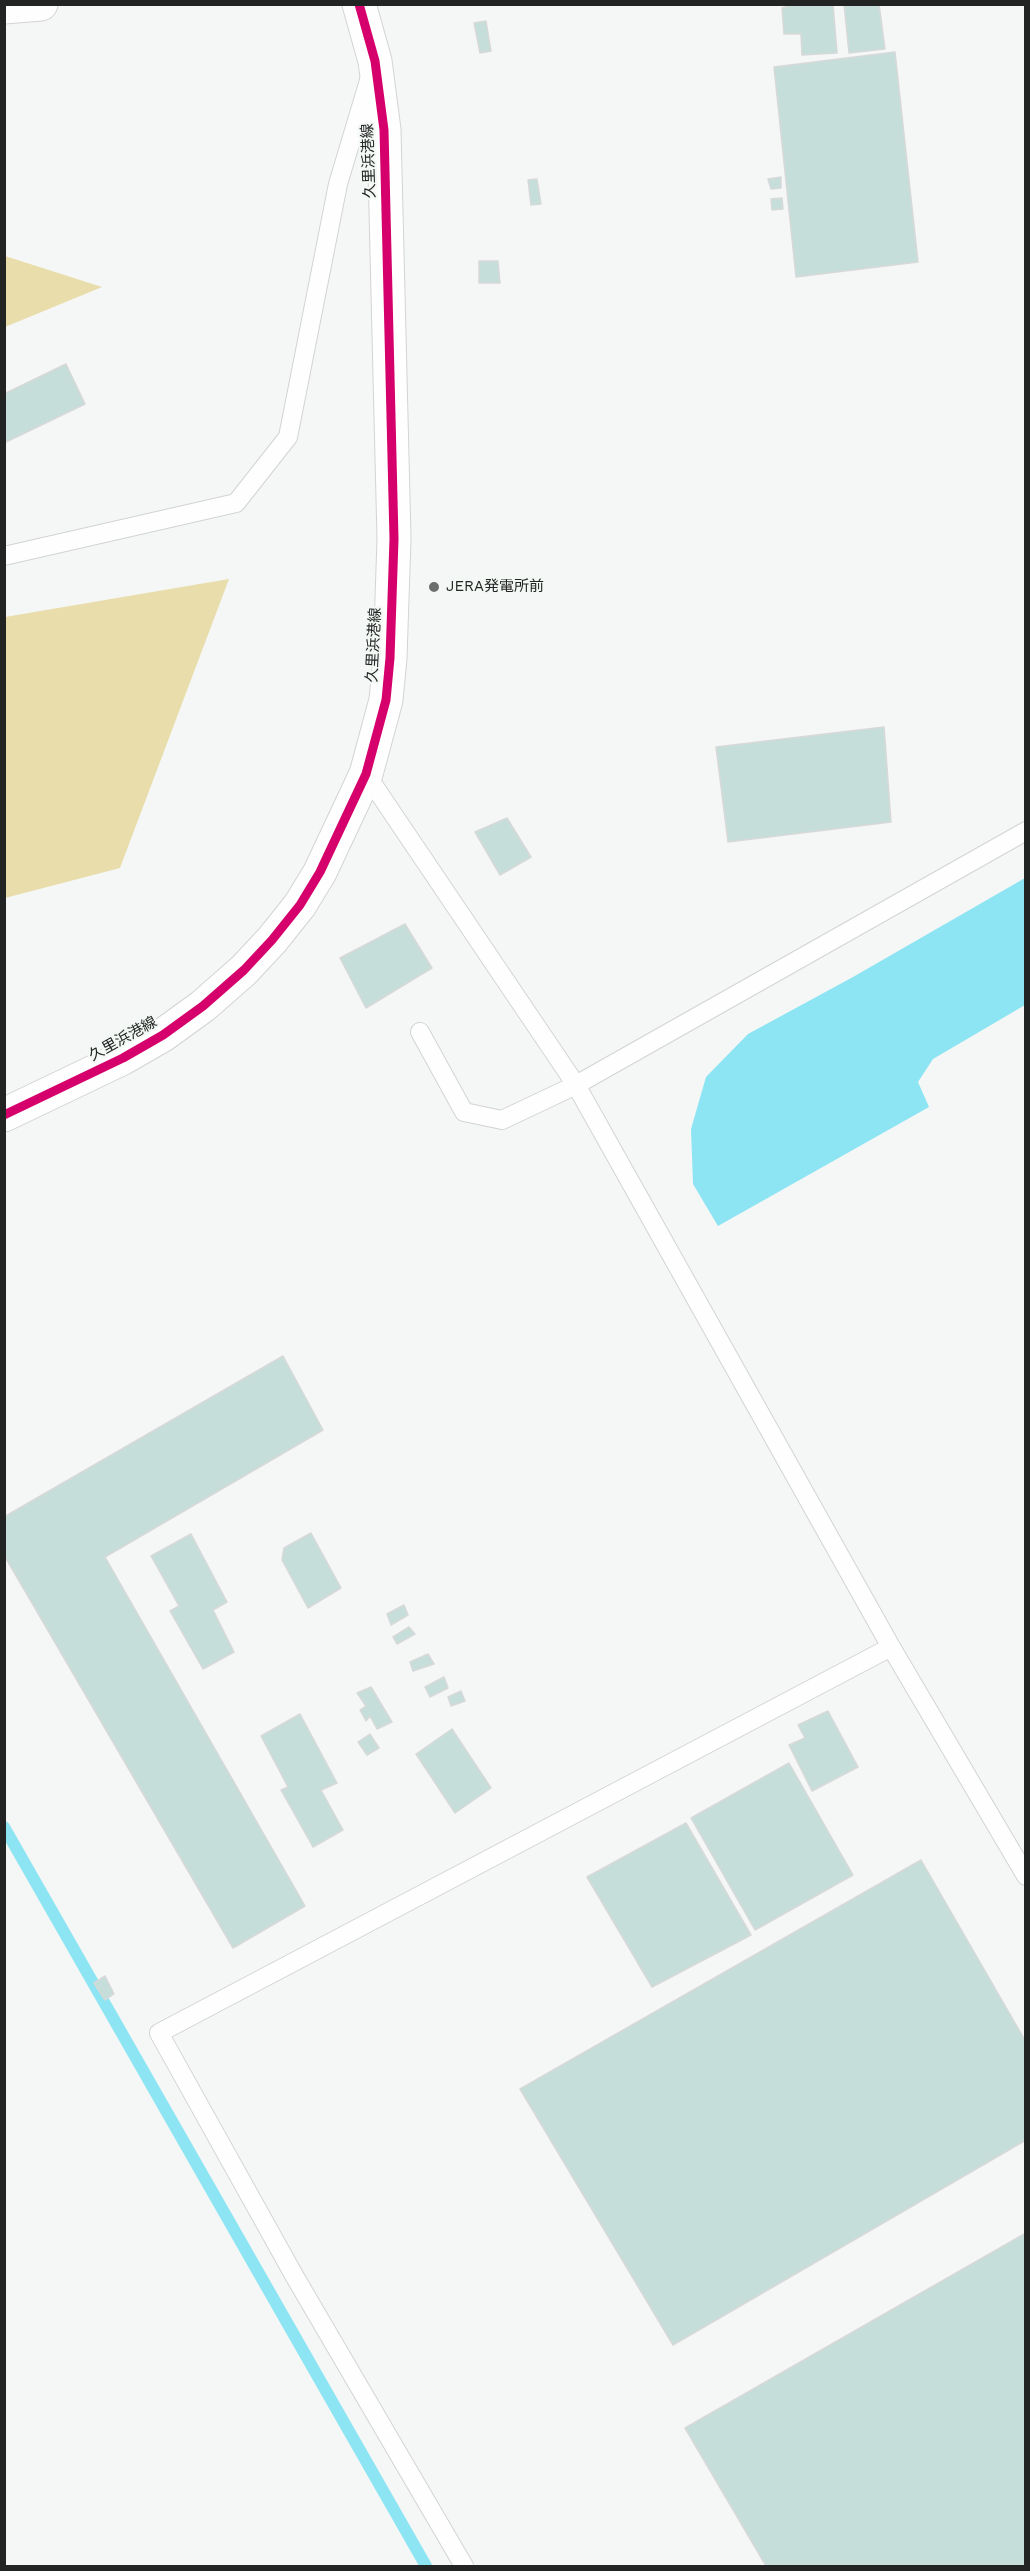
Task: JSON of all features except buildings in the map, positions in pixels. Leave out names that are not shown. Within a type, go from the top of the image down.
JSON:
[{"type":"main road","name":"久里浜港線","points":[[4,1115],[123,1058],[163,1035],[203,1006],[244,970],[300,905],[320,872],[366,774],[386,700],[390,658],[394,538],[384,130],[375,61],[360,4]]},
{"type":"lane","points":[[4,556],[236,503],[288,437],[338,184],[375,61]]},
{"type":"lane","points":[[366,774],[576,1085],[891,1647],[1026,1876]]},
{"type":"lane","points":[[420,1032],[464,1112],[502,1120],[576,1085],[1026,831]]},
{"type":"lane","points":[[465,2566],[295,2277],[159,2033],[891,1647]]},
{"type":"shaded area","points":[[5,256],[102,287],[5,327]]},
{"type":"shaded area","points":[[229,579],[120,868],[5,898],[5,617]]},
{"type":"water","points":[[1025,878],[1025,1005],[933,1059],[918,1082],[929,1107],[718,1226],[693,1184],[691,1129],[706,1077],[748,1034],[853,977]]},
{"type":"waterway","points":[[4,1827],[426,2566]]},
{"type":"cycle path","points":[[4,1115],[123,1058],[163,1035],[203,1006],[244,970],[300,905],[320,872],[366,774],[386,700],[390,658],[394,539],[384,130],[375,61],[359,4]]},
{"type":"place","name":"JERA発電所前","points":[[434,587]]}]
